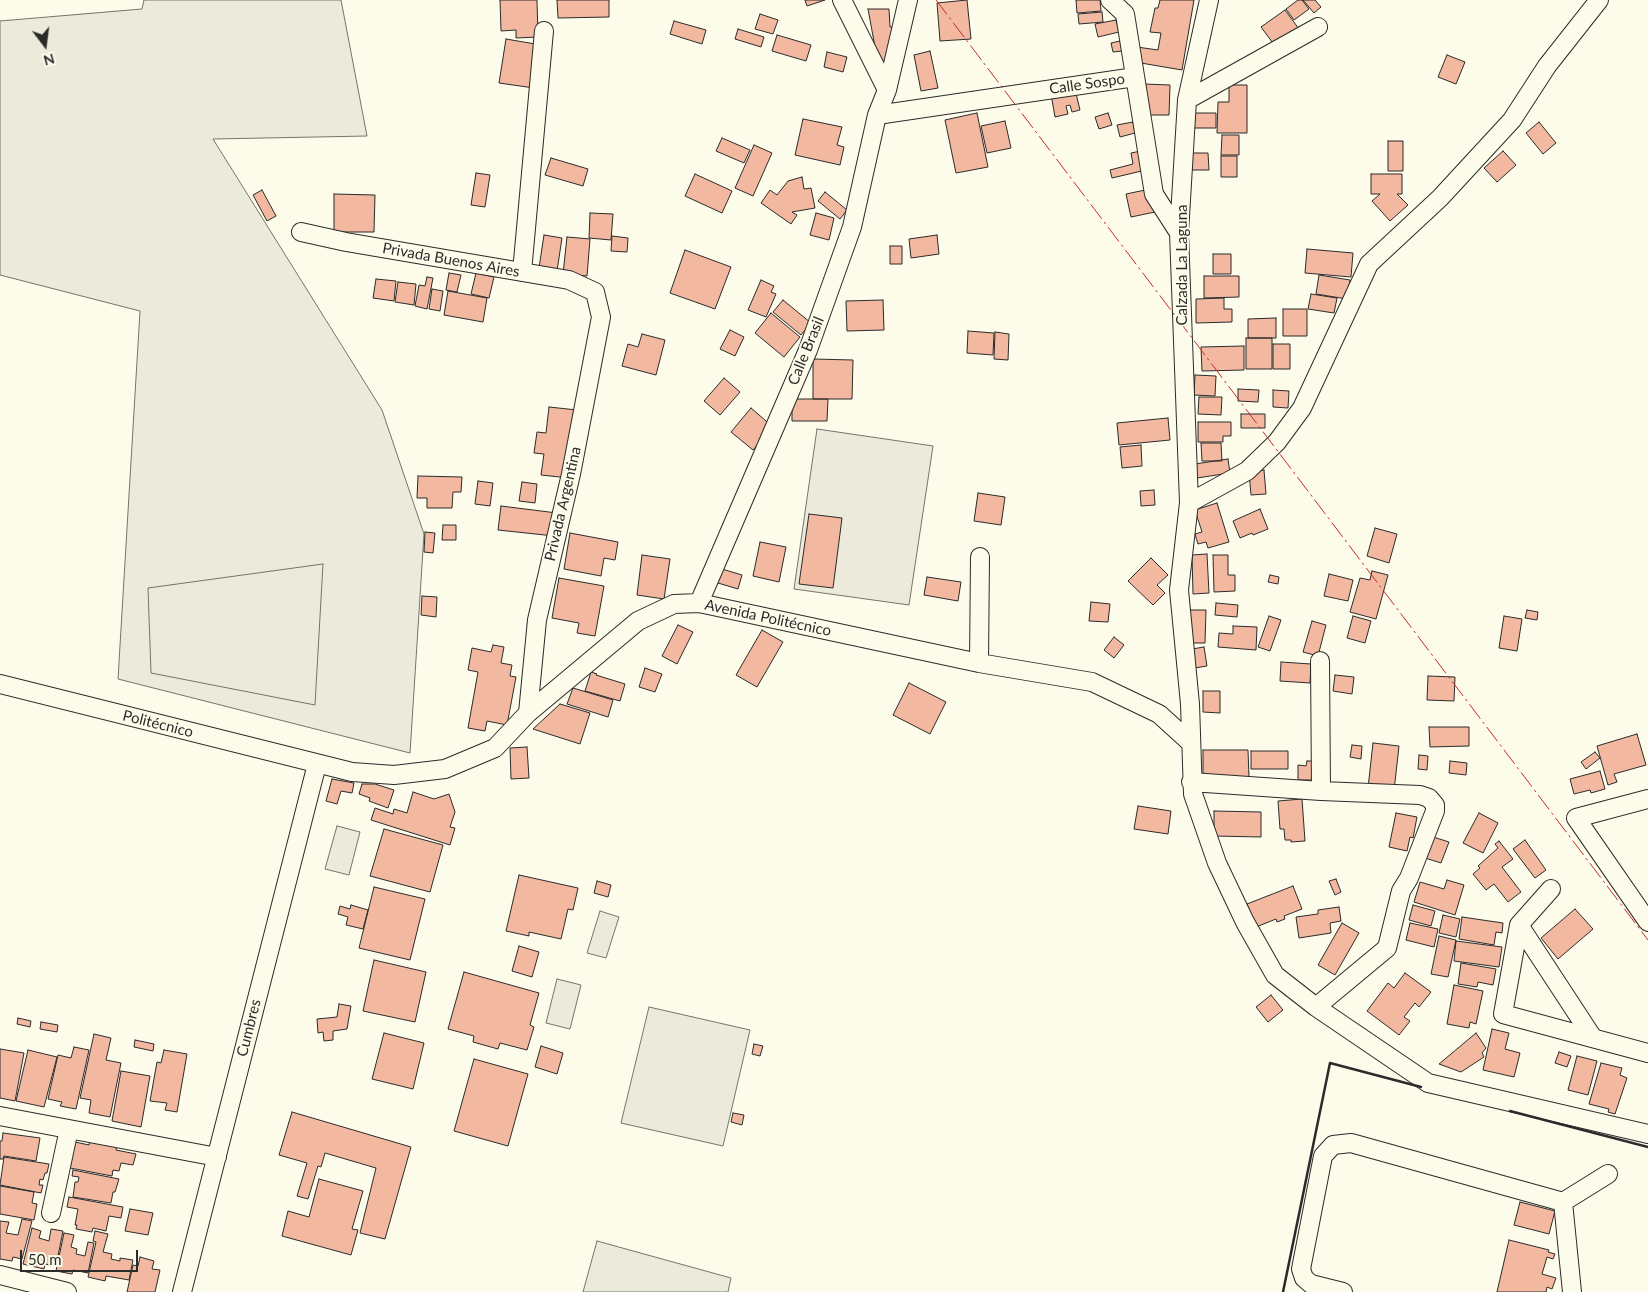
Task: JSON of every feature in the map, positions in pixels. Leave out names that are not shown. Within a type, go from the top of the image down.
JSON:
[{"type":"street","points":[[842,0],[887,90]]},
{"type":"street","name":"Calle Brasil","points":[[699,603],[808,350],[852,227],[877,115],[887,90],[908,0]]},
{"type":"street","points":[[1110,0],[1125,14],[1135,78]]},
{"type":"street","name":"Calzada La Laguna","points":[[1209,0],[1187,100],[1179,233],[1189,503],[1179,590],[1190,704],[1191,782],[1193,794],[1217,863],[1249,929],[1275,975],[1316,1007],[1428,1083],[1648,1134]]},
{"type":"street","points":[[1189,503],[1247,471],[1277,442],[1302,408],[1369,264],[1440,198],[1512,120],[1546,66],[1599,0]]},
{"type":"street","points":[[1187,100],[1318,27]]},
{"type":"street","points":[[522,272],[544,31]]},
{"type":"street","name":"Calle Sospo","points":[[877,115],[1135,78],[1154,194],[1179,233]]},
{"type":"street","name":"Privada Buenos Aires","points":[[301,232],[346,242],[569,280],[595,292],[596,296]]},
{"type":"street","name":"Privada Argentina","points":[[528,713],[537,620],[571,474],[601,317],[596,296]]},
{"type":"street","points":[[980,557],[980,663]]},
{"type":"street","name":"Avenida Politécnico","points":[[317,764],[352,772],[394,775],[445,769],[495,748],[528,713],[638,621],[674,604],[699,603],[980,663],[1092,682],[1159,714],[1191,743]]},
{"type":"street","points":[[1320,661],[1321,791]]},
{"type":"street","name":"Politécnico","points":[[0,684],[317,764]]},
{"type":"street","name":"Cumbres","points":[[182,1292],[317,764]]},
{"type":"street","points":[[1191,782],[1321,791],[1420,795],[1428,798],[1435,805],[1435,811],[1409,878],[1401,891],[1387,948],[1316,1007]]},
{"type":"street","points":[[1648,799],[1576,818],[1648,922]]},
{"type":"street","points":[[1551,889],[1519,925],[1503,1014],[1648,1053]]},
{"type":"street","points":[[1519,925],[1593,1038]]},
{"type":"street","points":[[0,1116],[217,1157]]},
{"type":"street","points":[[51,1213],[69,1129]]},
{"type":"street","points":[[1343,1292],[1311,1284],[1304,1278],[1301,1269],[1323,1156],[1333,1145],[1351,1143],[1564,1202],[1608,1174]]},
{"type":"street","points":[[1564,1202],[1572,1292]]},
{"type":"street","points":[[0,1275],[67,1292]]},
{"type":"shaded area","points":[[144,0],[341,0],[367,136],[213,139],[382,410],[424,534],[410,753],[118,679],[140,311],[0,275],[0,21],[142,9]]},
{"type":"shaded area","points":[[817,429],[933,446],[909,605],[794,589]]},
{"type":"shaded area","points":[[323,564],[315,705],[151,673],[148,588]]},
{"type":"shaded area","points":[[337,826],[360,832],[349,875],[325,869]]},
{"type":"shaded area","points":[[600,911],[619,917],[606,958],[587,953]]},
{"type":"shaded area","points":[[557,979],[581,985],[570,1029],[546,1023]]},
{"type":"shaded area","points":[[649,1007],[750,1030],[723,1146],[621,1123]]},
{"type":"shaded area","points":[[597,1241],[731,1278],[728,1292],[583,1292]]},
{"type":"building","points":[[500,0],[537,0],[538,37],[516,38],[516,30],[501,31]]},
{"type":"building","points":[[557,0],[609,0],[609,17],[558,18]]},
{"type":"building","points":[[805,0],[825,0],[807,6]]},
{"type":"building","points":[[967,0],[971,39],[940,41],[937,3]]},
{"type":"building","points":[[1076,0],[1100,0],[1101,11],[1077,13]]},
{"type":"building","points":[[1160,0],[1194,0],[1182,70],[1135,62],[1137,47],[1158,50],[1161,33],[1150,32],[1155,8],[1158,8]]},
{"type":"building","points":[[1298,0],[1302,0],[1309,9],[1294,20],[1286,9]]},
{"type":"building","points":[[1303,0],[1315,0],[1321,7],[1314,13]]},
{"type":"building","points":[[868,9],[889,9],[890,27],[898,27],[891,62],[878,63]]},
{"type":"building","points":[[1285,10],[1299,29],[1275,46],[1261,27]]},
{"type":"building","points":[[1102,12],[1103,22],[1079,24],[1078,14]]},
{"type":"building","points":[[760,14],[778,20],[773,34],[755,29]]},
{"type":"building","points":[[1116,20],[1119,32],[1098,37],[1095,24]]},
{"type":"building","points":[[674,21],[706,30],[702,44],[670,34]]},
{"type":"building","points":[[738,29],[764,37],[761,47],[735,39]]},
{"type":"building","points":[[777,35],[811,45],[806,61],[772,51]]},
{"type":"building","points":[[506,39],[541,45],[534,88],[499,83]]},
{"type":"building","points":[[1120,41],[1122,51],[1113,52],[1111,43]]},
{"type":"building","points":[[930,51],[938,88],[921,91],[914,55]]},
{"type":"building","points":[[827,52],[847,57],[843,72],[824,67]]},
{"type":"building","points":[[1447,55],[1465,62],[1456,84],[1438,77]]},
{"type":"building","points":[[1144,84],[1170,85],[1169,115],[1147,115]]},
{"type":"building","points":[[1229,85],[1247,85],[1247,133],[1217,133],[1218,102],[1229,102]]},
{"type":"building","points":[[1075,89],[1080,110],[1072,112],[1070,105],[1066,106],[1068,114],[1055,117],[1051,94]]},
{"type":"building","points":[[977,113],[988,167],[956,173],[945,120]]},
{"type":"building","points":[[1108,113],[1112,125],[1099,129],[1095,117]]},
{"type":"building","points":[[1195,113],[1216,113],[1216,128],[1194,128]]},
{"type":"building","points":[[803,119],[842,127],[837,145],[844,147],[840,165],[795,155]]},
{"type":"building","points":[[1005,121],[1011,148],[987,153],[981,126]]},
{"type":"building","points":[[1133,122],[1135,133],[1120,137],[1117,125]]},
{"type":"building","points":[[1539,122],[1556,143],[1543,154],[1526,133]]},
{"type":"building","points":[[1222,135],[1239,135],[1239,155],[1221,155]]},
{"type":"building","points":[[722,138],[750,150],[744,163],[716,151]]},
{"type":"building","points":[[1388,141],[1403,141],[1403,171],[1388,171]]},
{"type":"building","points":[[754,145],[772,153],[753,196],[735,188]]},
{"type":"building","points":[[1141,151],[1146,170],[1112,178],[1110,170],[1133,164],[1131,153]]},
{"type":"building","points":[[1503,151],[1516,165],[1497,182],[1484,168]]},
{"type":"building","points":[[1191,153],[1208,153],[1209,170],[1191,170]]},
{"type":"building","points":[[1221,156],[1237,156],[1237,177],[1221,177]]},
{"type":"building","points":[[551,158],[588,169],[583,186],[545,175]]},
{"type":"building","points":[[476,173],[490,175],[485,207],[471,205]]},
{"type":"building","points":[[695,174],[732,191],[722,213],[685,196]]},
{"type":"building","points":[[1371,174],[1402,174],[1402,194],[1397,194],[1408,205],[1390,221],[1372,201],[1380,194],[1371,194]]},
{"type":"building","points":[[802,177],[804,189],[811,188],[815,208],[792,212],[797,215],[791,224],[761,203],[770,190],[777,195],[788,181]]},
{"type":"building","points":[[1150,189],[1155,212],[1131,217],[1126,194]]},
{"type":"building","points":[[262,190],[276,216],[267,221],[253,195]]},
{"type":"building","points":[[825,192],[847,210],[840,219],[818,201]]},
{"type":"building","points":[[334,194],[375,195],[374,232],[334,232]]},
{"type":"building","points":[[590,213],[613,214],[611,240],[589,238]]},
{"type":"building","points":[[816,213],[834,218],[829,240],[810,235]]},
{"type":"building","points":[[544,235],[562,238],[557,271],[539,268]]},
{"type":"building","points":[[937,235],[939,254],[911,258],[909,239]]},
{"type":"building","points":[[612,236],[628,238],[627,252],[611,251]]},
{"type":"building","points":[[567,237],[590,239],[587,276],[563,274]]},
{"type":"building","points":[[890,246],[902,246],[902,264],[890,264]]},
{"type":"building","points":[[1307,249],[1353,253],[1351,277],[1305,273]]},
{"type":"building","points":[[685,250],[731,267],[715,309],[670,293]]},
{"type":"building","points":[[1213,254],[1231,254],[1231,274],[1213,274]]},
{"type":"building","points":[[449,273],[461,275],[457,292],[446,290]]},
{"type":"building","points":[[476,273],[494,277],[489,298],[471,294]]},
{"type":"building","points":[[1319,275],[1350,280],[1347,299],[1316,294]]},
{"type":"building","points":[[1204,276],[1239,276],[1239,297],[1204,298]]},
{"type":"building","points":[[427,277],[433,278],[427,309],[415,306],[419,285],[425,286]]},
{"type":"building","points":[[376,279],[396,281],[394,301],[373,298]]},
{"type":"building","points":[[761,280],[774,286],[771,292],[776,294],[766,317],[748,310]]},
{"type":"building","points":[[398,282],[416,284],[414,305],[395,302]]},
{"type":"building","points":[[432,289],[443,291],[440,311],[429,309]]},
{"type":"building","points":[[448,291],[487,298],[483,322],[444,315]]},
{"type":"building","points":[[1311,294],[1337,298],[1334,313],[1308,309]]},
{"type":"building","points":[[1224,298],[1224,309],[1232,309],[1232,322],[1196,323],[1196,299]]},
{"type":"building","points":[[783,300],[811,323],[801,335],[773,312]]},
{"type":"building","points":[[883,300],[884,330],[847,331],[846,301]]},
{"type":"building","points":[[1283,309],[1307,309],[1307,336],[1283,336]]},
{"type":"building","points":[[771,313],[800,337],[784,357],[755,333]]},
{"type":"building","points":[[1276,318],[1276,338],[1248,338],[1248,319]]},
{"type":"building","points":[[730,330],[744,337],[735,356],[720,349]]},
{"type":"building","points":[[968,331],[994,333],[993,355],[967,353]]},
{"type":"building","points":[[995,332],[1009,334],[1008,360],[994,359]]},
{"type":"building","points":[[642,334],[665,340],[656,375],[622,366],[628,344],[638,347]]},
{"type":"building","points":[[1246,338],[1272,338],[1272,369],[1246,369]]},
{"type":"building","points":[[1273,344],[1290,344],[1290,369],[1273,369]]},
{"type":"building","points":[[1244,346],[1244,370],[1202,371],[1201,347]]},
{"type":"building","points":[[813,359],[853,360],[852,399],[813,399]]},
{"type":"building","points":[[1195,375],[1216,376],[1215,396],[1194,395]]},
{"type":"building","points":[[724,378],[740,392],[720,415],[704,401]]},
{"type":"building","points":[[1238,389],[1259,390],[1258,402],[1238,401]]},
{"type":"building","points":[[1273,390],[1289,391],[1288,408],[1273,407]]},
{"type":"building","points":[[1199,397],[1222,397],[1221,415],[1198,414]]},
{"type":"building","points":[[792,399],[828,399],[827,421],[792,421]]},
{"type":"building","points":[[549,407],[577,410],[569,478],[541,475],[544,454],[534,453],[537,432],[546,433]]},
{"type":"building","points":[[751,408],[773,427],[753,450],[731,432]]},
{"type":"building","points":[[1241,414],[1265,414],[1265,428],[1241,428]]},
{"type":"building","points":[[1168,418],[1170,440],[1119,445],[1117,423]]},
{"type":"building","points":[[1198,422],[1231,422],[1231,436],[1223,436],[1223,442],[1198,442]]},
{"type":"building","points":[[1201,443],[1221,443],[1222,461],[1202,461]]},
{"type":"building","points":[[1141,445],[1142,466],[1122,468],[1120,447]]},
{"type":"building","points":[[1228,459],[1230,473],[1197,478],[1195,464]]},
{"type":"building","points":[[1264,470],[1266,494],[1251,495],[1249,472]]},
{"type":"building","points":[[418,476],[462,477],[461,492],[453,492],[452,508],[427,508],[427,498],[417,498]]},
{"type":"building","points":[[478,481],[493,483],[490,506],[475,504]]},
{"type":"building","points":[[522,482],[537,484],[535,503],[519,501]]},
{"type":"building","points":[[1154,490],[1155,505],[1141,506],[1140,491]]},
{"type":"building","points":[[978,493],[1005,497],[1001,525],[974,521]]},
{"type":"building","points":[[1217,503],[1229,542],[1208,548],[1206,542],[1198,544],[1195,534],[1202,532],[1195,510]]},
{"type":"building","points":[[501,506],[557,513],[554,536],[498,530]]},
{"type":"building","points":[[1260,509],[1268,529],[1240,538],[1233,521]]},
{"type":"building","points":[[809,514],[842,518],[833,588],[799,584]]},
{"type":"building","points":[[443,525],[456,525],[456,540],[442,540]]},
{"type":"building","points":[[1375,528],[1397,534],[1389,563],[1367,556]]},
{"type":"building","points":[[425,532],[435,533],[433,553],[424,552]]},
{"type":"building","points":[[570,533],[618,542],[615,560],[604,558],[601,576],[564,569]]},
{"type":"building","points":[[760,542],[786,547],[779,582],[753,576]]},
{"type":"building","points":[[1207,554],[1209,593],[1193,594],[1192,555]]},
{"type":"building","points":[[642,555],[670,559],[664,599],[637,595]]},
{"type":"building","points":[[1213,555],[1228,555],[1228,575],[1235,575],[1235,591],[1214,592]]},
{"type":"building","points":[[1151,558],[1168,575],[1157,585],[1165,593],[1153,605],[1128,581]]},
{"type":"building","points":[[722,569],[742,575],[738,589],[718,583]]},
{"type":"building","points":[[1372,571],[1388,575],[1376,619],[1350,612],[1360,578],[1370,580]]},
{"type":"building","points":[[1329,574],[1353,580],[1348,601],[1324,596]]},
{"type":"building","points":[[1270,575],[1279,577],[1278,584],[1268,582]]},
{"type":"building","points":[[927,577],[961,582],[958,601],[924,595]]},
{"type":"building","points":[[559,578],[604,586],[595,636],[577,633],[579,623],[552,618]]},
{"type":"building","points":[[422,596],[437,597],[436,617],[421,615]]},
{"type":"building","points":[[1091,602],[1110,604],[1108,622],[1089,621]]},
{"type":"building","points":[[1216,603],[1238,605],[1237,617],[1215,615]]},
{"type":"building","points":[[1189,610],[1206,610],[1205,643],[1189,643]]},
{"type":"building","points":[[1527,610],[1538,612],[1537,620],[1525,618]]},
{"type":"building","points":[[1269,616],[1281,620],[1270,651],[1258,647]]},
{"type":"building","points":[[1353,616],[1371,621],[1365,643],[1347,638]]},
{"type":"building","points":[[1504,616],[1522,619],[1517,651],[1499,648]]},
{"type":"building","points":[[1312,621],[1326,625],[1318,656],[1303,652]]},
{"type":"building","points":[[678,625],[693,632],[677,664],[662,656]]},
{"type":"building","points":[[1233,626],[1257,627],[1256,650],[1218,647],[1219,633],[1233,634]]},
{"type":"building","points":[[762,630],[783,642],[757,687],[736,675]]},
{"type":"building","points":[[1114,637],[1124,645],[1114,658],[1104,650]]},
{"type":"building","points":[[493,645],[504,647],[501,663],[512,665],[510,676],[516,677],[507,725],[487,721],[485,731],[468,728],[478,672],[468,670],[472,648],[491,652]]},
{"type":"building","points":[[1204,647],[1207,666],[1195,668],[1192,649]]},
{"type":"building","points":[[1281,662],[1311,664],[1310,683],[1280,681]]},
{"type":"building","points":[[645,668],[662,674],[655,692],[639,687]]},
{"type":"building","points":[[591,672],[625,684],[620,701],[585,691]]},
{"type":"building","points":[[1335,675],[1354,677],[1352,694],[1333,691]]},
{"type":"building","points":[[1428,676],[1455,677],[1454,701],[1427,700]]},
{"type":"building","points":[[909,683],[946,702],[930,734],[893,715]]},
{"type":"building","points":[[573,688],[613,700],[608,717],[567,704]]},
{"type":"building","points":[[1203,691],[1220,691],[1220,713],[1203,712]]},
{"type":"building","points":[[560,704],[590,713],[580,744],[533,729]]},
{"type":"building","points":[[1429,727],[1469,727],[1469,746],[1430,747]]},
{"type":"building","points":[[1637,734],[1646,765],[1614,774],[1617,782],[1608,785],[1597,746]]},
{"type":"building","points":[[1373,743],[1399,746],[1394,791],[1368,788]]},
{"type":"building","points":[[1352,745],[1362,746],[1361,759],[1350,757]]},
{"type":"building","points":[[527,747],[529,778],[511,779],[510,748]]},
{"type":"building","points":[[1203,750],[1248,750],[1249,777],[1203,778]]},
{"type":"building","points":[[1251,751],[1288,751],[1288,769],[1251,769]]},
{"type":"building","points":[[1595,752],[1600,758],[1586,769],[1581,762]]},
{"type":"building","points":[[1419,755],[1428,756],[1427,770],[1418,769]]},
{"type":"building","points":[[1307,761],[1315,761],[1315,780],[1298,780],[1298,765],[1306,766]]},
{"type":"building","points":[[1450,761],[1467,763],[1466,775],[1449,773]]},
{"type":"building","points":[[1600,771],[1605,789],[1591,793],[1590,790],[1574,794],[1570,779]]},
{"type":"building","points":[[332,779],[354,783],[352,793],[341,791],[337,804],[326,801]]},
{"type":"building","points":[[362,784],[375,784],[394,790],[388,808],[369,801],[370,798],[359,794]]},
{"type":"building","points":[[413,792],[434,799],[449,794],[455,812],[450,827],[455,828],[450,845],[371,820],[375,808],[393,814],[394,809],[407,813]]},
{"type":"building","points":[[1302,799],[1305,841],[1291,842],[1291,840],[1285,840],[1284,829],[1280,829],[1278,801]]},
{"type":"building","points":[[1138,806],[1171,811],[1168,834],[1134,829]]},
{"type":"building","points":[[1214,811],[1261,812],[1261,837],[1214,836]]},
{"type":"building","points":[[1396,813],[1417,817],[1413,838],[1410,837],[1407,851],[1389,847]]},
{"type":"building","points":[[1479,813],[1498,823],[1483,853],[1463,843]]},
{"type":"building","points":[[384,829],[443,845],[430,892],[370,876]]},
{"type":"building","points":[[1430,836],[1449,842],[1441,863],[1422,857]]},
{"type":"building","points":[[1525,840],[1546,870],[1535,878],[1513,849]]},
{"type":"building","points":[[1499,841],[1513,859],[1502,867],[1521,892],[1508,902],[1494,884],[1486,890],[1473,874],[1480,868],[1478,866],[1498,848],[1495,844]]},
{"type":"building","points":[[519,875],[578,888],[573,910],[568,909],[561,939],[529,932],[529,936],[506,931]]},
{"type":"building","points":[[1336,879],[1341,892],[1335,895],[1329,881]]},
{"type":"building","points":[[1447,880],[1464,885],[1455,915],[1414,902],[1420,882],[1444,889]]},
{"type":"building","points":[[597,881],[611,885],[608,897],[594,893]]},
{"type":"building","points":[[1293,886],[1302,909],[1284,916],[1285,919],[1277,922],[1276,919],[1256,927],[1247,904]]},
{"type":"building","points":[[374,887],[425,899],[410,960],[359,948]]},
{"type":"building","points":[[351,905],[368,910],[363,929],[346,925],[348,917],[338,914],[340,906],[350,909]]},
{"type":"building","points":[[1413,905],[1435,911],[1431,926],[1409,920]]},
{"type":"building","points":[[1339,907],[1341,921],[1330,923],[1331,933],[1299,938],[1296,917],[1318,914],[1318,910]]},
{"type":"building","points":[[1575,909],[1593,929],[1558,959],[1541,938]]},
{"type":"building","points":[[1443,915],[1460,919],[1456,937],[1439,933]]},
{"type":"building","points":[[1462,917],[1503,923],[1502,933],[1496,932],[1494,945],[1459,939]]},
{"type":"building","points":[[1342,923],[1359,933],[1335,975],[1318,965]]},
{"type":"building","points":[[1410,923],[1438,929],[1434,947],[1406,940]]},
{"type":"building","points":[[1439,936],[1456,940],[1448,977],[1431,974]]},
{"type":"building","points":[[1456,941],[1502,947],[1499,967],[1454,961]]},
{"type":"building","points":[[519,946],[539,952],[532,977],[512,971]]},
{"type":"building","points":[[374,960],[426,972],[415,1022],[363,1011]]},
{"type":"building","points":[[1461,963],[1496,969],[1493,985],[1478,982],[1477,987],[1458,984]]},
{"type":"building","points":[[464,972],[539,993],[530,1025],[534,1027],[527,1050],[500,1043],[498,1049],[473,1042],[474,1036],[448,1029]]},
{"type":"building","points":[[1405,973],[1431,992],[1419,1007],[1415,1003],[1404,1017],[1410,1021],[1399,1035],[1367,1011],[1388,983],[1394,988]]},
{"type":"building","points":[[1454,985],[1483,991],[1476,1024],[1470,1022],[1469,1028],[1447,1024]]},
{"type":"building","points":[[1271,995],[1283,1010],[1268,1022],[1256,1007]]},
{"type":"building","points":[[339,1004],[351,1006],[347,1029],[333,1031],[333,1040],[324,1041],[323,1032],[318,1033],[317,1019],[337,1017]]},
{"type":"building","points":[[18,1018],[31,1021],[30,1027],[17,1024]]},
{"type":"building","points":[[41,1022],[58,1025],[57,1032],[40,1029]]},
{"type":"building","points":[[1492,1029],[1509,1033],[1505,1049],[1520,1053],[1514,1077],[1483,1070]]},
{"type":"building","points":[[384,1033],[424,1043],[413,1089],[372,1079]]},
{"type":"building","points":[[1476,1033],[1486,1048],[1482,1053],[1484,1057],[1461,1072],[1439,1064]]},
{"type":"building","points":[[94,1034],[111,1038],[106,1060],[121,1063],[110,1117],[89,1113],[91,1100],[80,1098]]},
{"type":"building","points":[[135,1040],[154,1044],[153,1051],[134,1047]]},
{"type":"building","points":[[754,1044],[763,1046],[760,1056],[752,1054]]},
{"type":"building","points":[[541,1046],[563,1053],[557,1074],[535,1067]]},
{"type":"building","points":[[74,1047],[89,1050],[76,1109],[60,1106],[62,1102],[48,1099],[58,1055],[71,1058]]},
{"type":"building","points":[[0,1049],[24,1053],[15,1101],[0,1098]]},
{"type":"building","points":[[28,1050],[57,1057],[44,1107],[16,1101]]},
{"type":"building","points":[[164,1050],[187,1054],[177,1112],[165,1110],[167,1103],[150,1101],[157,1062],[161,1063]]},
{"type":"building","points":[[1559,1052],[1571,1056],[1567,1067],[1555,1063]]},
{"type":"building","points":[[1577,1056],[1597,1061],[1588,1095],[1568,1090]]},
{"type":"building","points":[[474,1059],[528,1074],[508,1146],[454,1131]]},
{"type":"building","points":[[1601,1063],[1622,1068],[1620,1075],[1627,1078],[1615,1114],[1608,1112],[1609,1109],[1589,1104]]},
{"type":"building","points":[[121,1071],[150,1076],[141,1127],[112,1121]]},
{"type":"building","points":[[292,1112],[411,1147],[385,1239],[360,1233],[376,1168],[325,1153],[321,1167],[318,1166],[308,1199],[297,1196],[307,1163],[279,1155]]},
{"type":"building","points":[[733,1113],[744,1115],[742,1125],[731,1122]]},
{"type":"building","points":[[3,1133],[40,1138],[36,1161],[4,1156],[3,1159],[0,1159],[0,1141],[2,1141]]},
{"type":"building","points":[[90,1140],[117,1145],[116,1150],[136,1154],[133,1165],[121,1163],[119,1171],[113,1170],[112,1176],[70,1168],[75,1142],[89,1145]]},
{"type":"building","points":[[4,1157],[49,1164],[43,1180],[40,1179],[39,1185],[43,1185],[41,1193],[0,1185]]},
{"type":"building","points":[[73,1170],[119,1179],[115,1192],[113,1192],[111,1203],[73,1197],[75,1182],[78,1182],[79,1177],[72,1176]]},
{"type":"building","points":[[319,1179],[363,1191],[352,1229],[358,1230],[351,1255],[282,1236],[288,1211],[309,1217]]},
{"type":"building","points":[[0,1186],[34,1192],[32,1203],[37,1204],[34,1220],[0,1214]]},
{"type":"building","points":[[69,1197],[123,1207],[121,1218],[109,1216],[106,1231],[93,1228],[92,1232],[76,1229],[78,1209],[67,1207]]},
{"type":"building","points":[[1520,1202],[1555,1211],[1549,1234],[1514,1225]]},
{"type":"building","points":[[130,1209],[153,1213],[148,1235],[125,1231]]},
{"type":"building","points":[[22,1219],[32,1221],[22,1259],[13,1257],[12,1261],[0,1259],[0,1221],[9,1222],[6,1233],[18,1235]]},
{"type":"building","points":[[32,1228],[41,1231],[39,1238],[49,1241],[51,1229],[63,1231],[56,1266],[45,1264],[44,1269],[23,1264]]},
{"type":"building","points":[[95,1231],[108,1234],[103,1252],[112,1254],[111,1259],[120,1261],[120,1258],[133,1260],[129,1280],[106,1276],[105,1281],[88,1277],[96,1242],[93,1241]]},
{"type":"building","points":[[64,1233],[74,1235],[71,1247],[77,1249],[76,1254],[85,1256],[88,1242],[94,1243],[88,1273],[73,1270],[72,1274],[56,1271]]},
{"type":"building","points":[[1509,1240],[1549,1250],[1548,1252],[1555,1254],[1553,1259],[1547,1257],[1542,1274],[1556,1278],[1552,1289],[1547,1287],[1546,1292],[1497,1292]]},
{"type":"building","points":[[140,1257],[154,1261],[152,1269],[160,1270],[155,1292],[127,1292],[133,1265],[138,1266]]},
{"type":"wall","points":[[1283,1292],[1330,1063],[1421,1087]]},
{"type":"wall","points":[[1510,1111],[1648,1147]]},
{"type":"power","points":[[936,0],[1648,940]]}]
